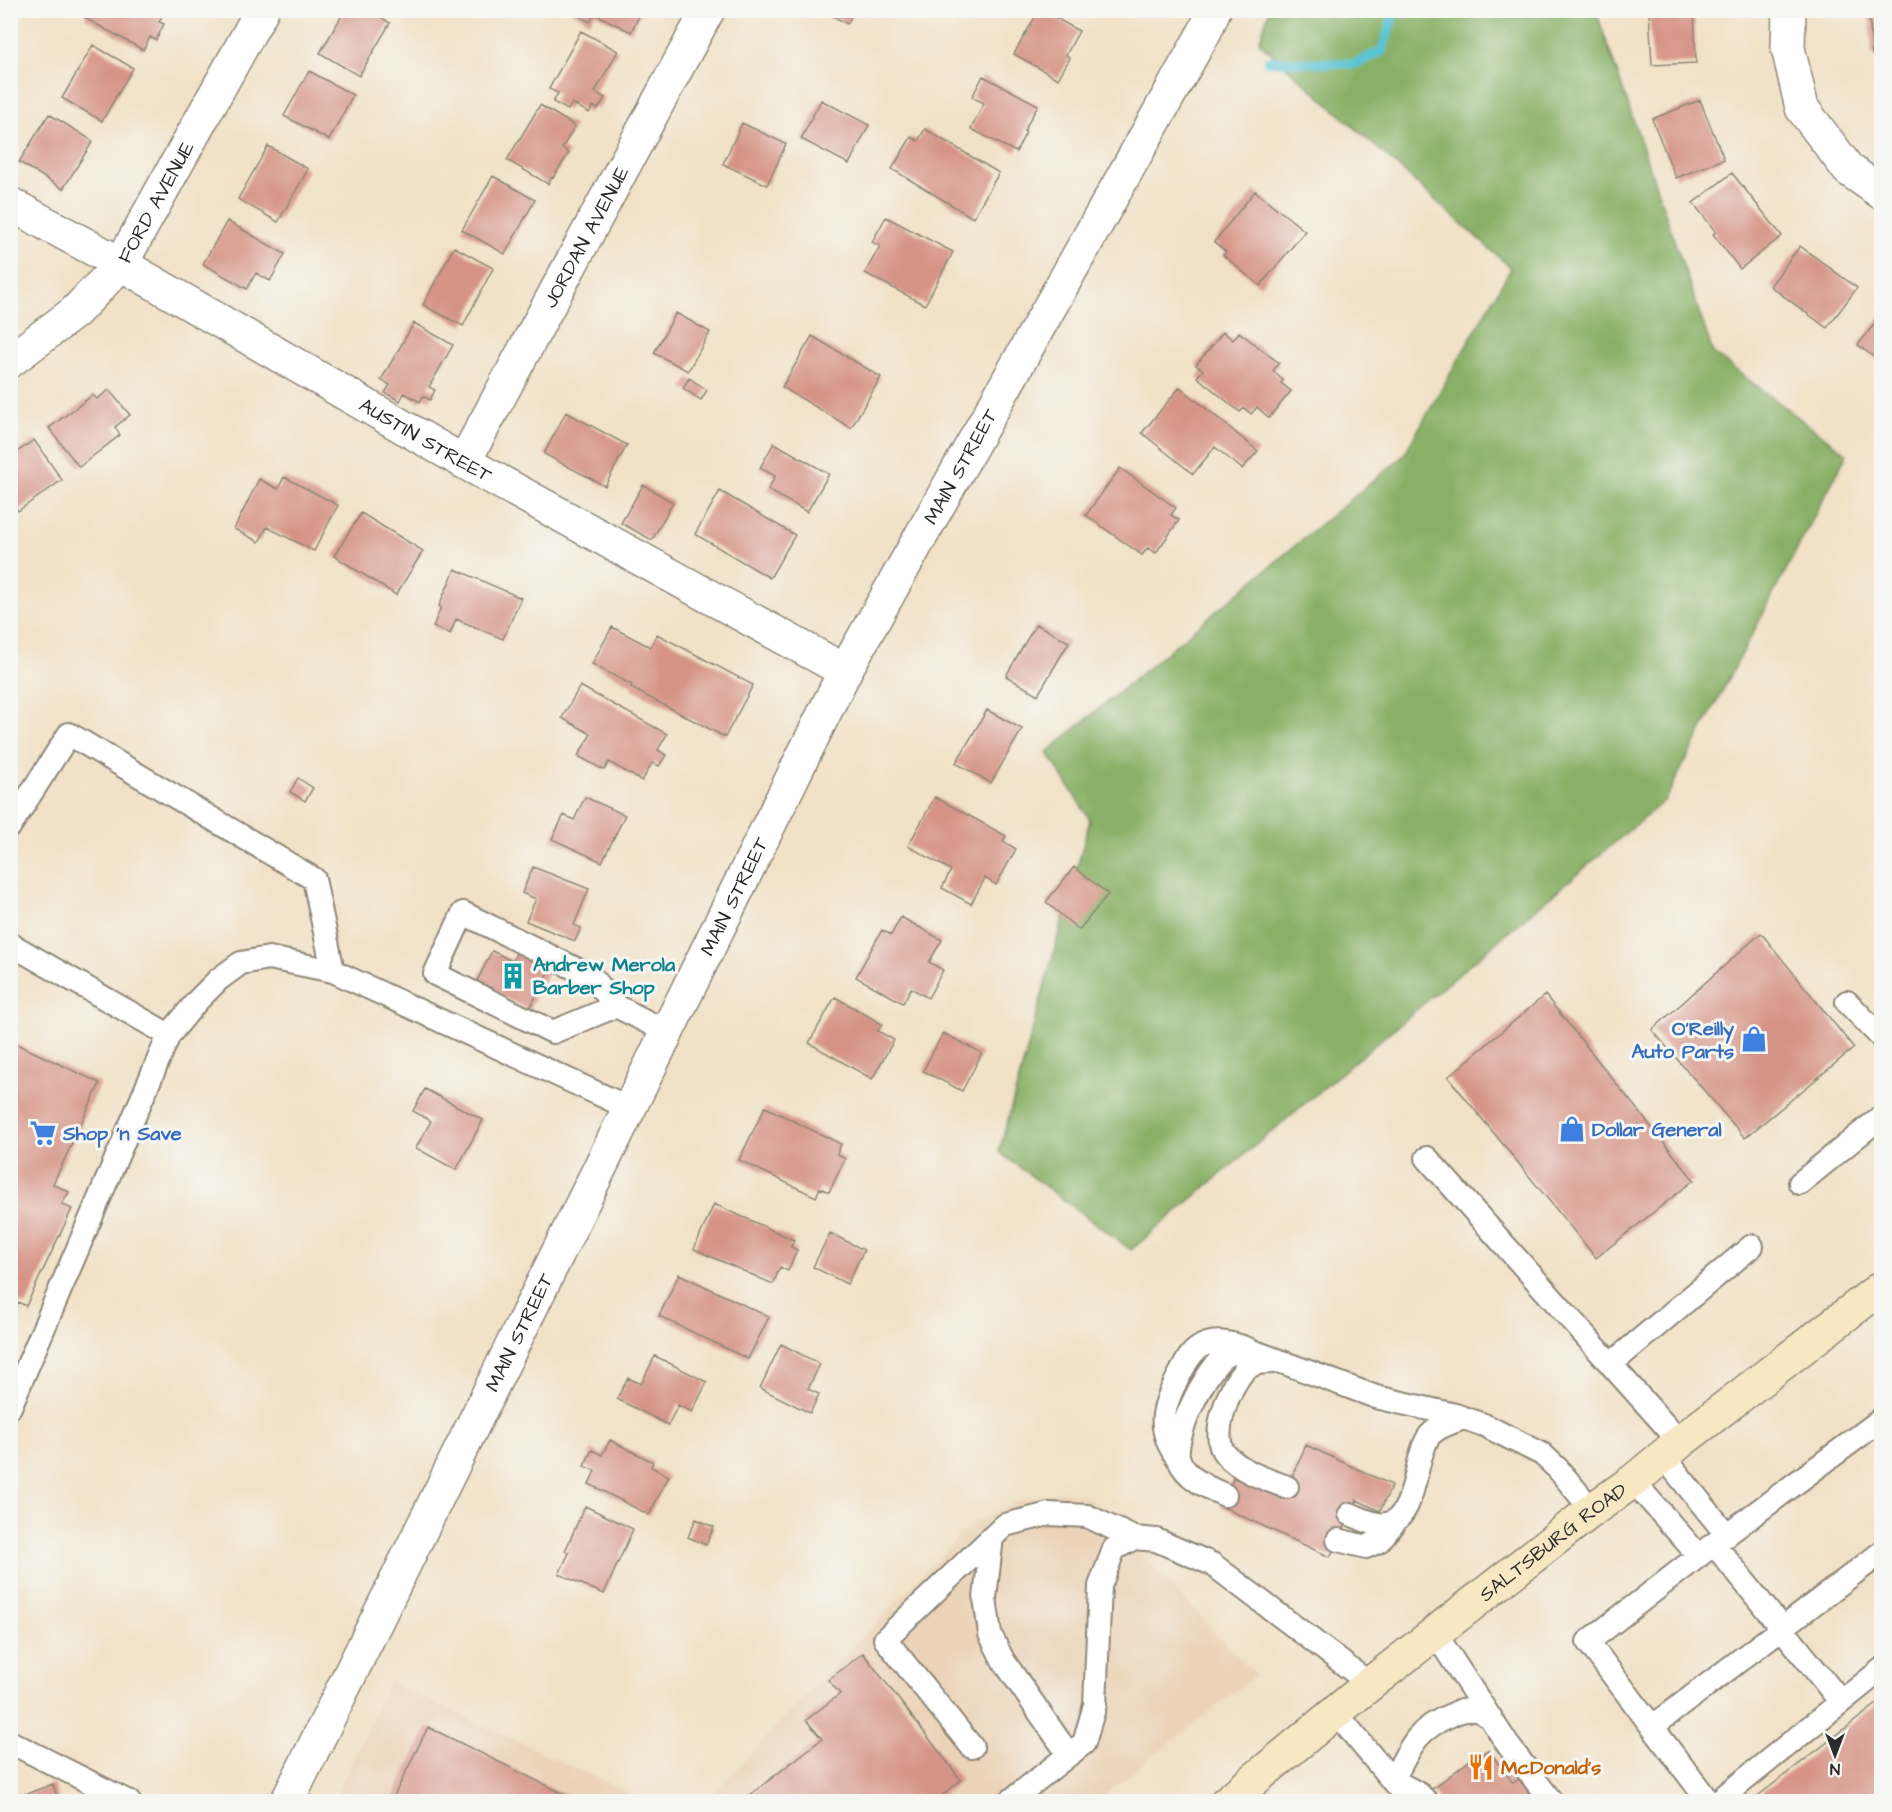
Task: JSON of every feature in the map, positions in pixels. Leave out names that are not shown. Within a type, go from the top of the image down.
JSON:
[{"type":"main road","name":"SALTSBURG ROAD","points":[[1234,1800],[1370,1684],[1592,1510],[1880,1292]]},
{"type":"street","name":"FORD AVENUE","points":[[10,360],[75,312],[121,264],[262,10]]},
{"type":"street","name":"JORDAN AVENUE","points":[[464,462],[708,10]]},
{"type":"street","name":"MAIN STREET","points":[[287,1802],[845,671],[1205,31],[1214,10]]},
{"type":"street","points":[[1789,10],[1788,48],[1802,108],[1848,169],[1881,193]]},
{"type":"street","name":"AUSTIN STREET","points":[[10,204],[121,264],[464,462],[845,671]]},
{"type":"lane","points":[[10,826],[69,734],[314,879],[333,971]]},
{"type":"lane","points":[[616,1006],[553,1032],[435,974],[464,913],[592,977],[616,1006],[667,1032]]},
{"type":"lane","points":[[10,944],[169,1035]]},
{"type":"lane","points":[[10,1407],[169,1035],[219,979],[241,963],[269,958],[333,971],[629,1108]]},
{"type":"lane","points":[[1847,1002],[1881,1038]]},
{"type":"lane","points":[[1800,1183],[1881,1116]]},
{"type":"lane","points":[[1427,1158],[1611,1364],[1672,1449],[1713,1545]]},
{"type":"lane","points":[[1611,1364],[1752,1246]]},
{"type":"lane","points":[[1225,1495],[1201,1485],[1179,1460],[1177,1447],[1182,1425],[1214,1366],[1227,1355],[1255,1352],[1376,1397],[1484,1425],[1542,1454],[1558,1469],[1592,1510]]},
{"type":"lane","points":[[1281,1362],[1257,1363],[1244,1370],[1231,1392],[1220,1421],[1218,1437],[1225,1455],[1244,1470],[1287,1487]]},
{"type":"lane","points":[[1338,1540],[1366,1547],[1379,1542],[1407,1506],[1426,1440],[1432,1432],[1464,1418]]},
{"type":"lane","points":[[1709,1802],[1588,1642],[1881,1419]]},
{"type":"lane","points":[[1633,1481],[1713,1545],[1841,1702]]},
{"type":"lane","points":[[972,1747],[885,1639],[1005,1525],[1049,1514],[1087,1516],[1134,1538],[1156,1540],[1212,1564],[1370,1684]]},
{"type":"lane","points":[[1350,1514],[1371,1522],[1386,1524],[1397,1519]]},
{"type":"lane","points":[[992,1537],[985,1598],[990,1634],[1003,1660],[1069,1755]]},
{"type":"lane","points":[[1009,1802],[1084,1743],[1095,1705],[1100,1586],[1114,1550],[1134,1538]]},
{"type":"lane","points":[[1652,1727],[1881,1552]]},
{"type":"lane","points":[[1435,1633],[1508,1745],[1552,1802]]},
{"type":"lane","points":[[1717,1802],[1881,1669]]},
{"type":"lane","points":[[1393,1780],[1412,1745],[1423,1731],[1440,1719],[1458,1711],[1475,1710],[1491,1718]]},
{"type":"lane","points":[[1336,1713],[1393,1780],[1408,1802]]},
{"type":"lane","points":[[10,1742],[129,1802]]},
{"type":"lane","points":[[1393,1780],[1419,1794],[1427,1802]]},
{"type":"shaded area","points":[[1062,1492],[1087,1497],[1256,1675],[1097,1801],[704,1802],[971,1524],[1019,1501]]},
{"type":"shaded area","points":[[389,1682],[646,1801],[333,1802]]},
{"type":"green space","points":[[1269,11],[1596,11],[1713,353],[1847,454],[1665,800],[1131,1250],[999,1152],[1090,820],[1047,752],[1403,456],[1511,268],[1259,42]]},
{"type":"building","points":[[89,10],[165,10],[159,22],[164,24],[156,40],[150,37],[143,50],[85,18]]},
{"type":"building","points":[[345,10],[370,10],[390,23],[359,76],[320,53]]},
{"type":"building","points":[[572,10],[642,10],[631,32],[595,14],[590,22]]},
{"type":"building","points":[[822,10],[855,10],[847,24]]},
{"type":"building","points":[[1039,10],[1079,31],[1066,55],[1070,58],[1058,79],[1014,54]]},
{"type":"building","points":[[1649,10],[1694,10],[1696,63],[1652,65]]},
{"type":"building","points":[[1869,10],[1882,10],[1882,55],[1872,55]]},
{"type":"building","points":[[581,31],[618,51],[595,92],[605,98],[598,109],[593,106],[589,113],[572,103],[568,110],[553,102],[558,93],[549,89]]},
{"type":"building","points":[[93,45],[133,68],[102,121],[62,98]]},
{"type":"building","points":[[309,71],[353,95],[329,140],[284,116]]},
{"type":"building","points":[[983,76],[1038,105],[1016,152],[971,129],[984,103],[972,97]]},
{"type":"building","points":[[821,100],[869,125],[849,164],[801,139]]},
{"type":"building","points":[[1700,100],[1724,159],[1676,178],[1652,119]]},
{"type":"building","points":[[540,105],[575,126],[562,148],[569,153],[548,184],[507,160]]},
{"type":"building","points":[[49,114],[93,141],[63,189],[19,162]]},
{"type":"building","points":[[742,123],[786,144],[767,185],[723,164]]},
{"type":"building","points":[[925,129],[999,173],[973,218],[892,169],[911,137],[918,141]]},
{"type":"building","points":[[268,146],[308,169],[278,222],[238,199]]},
{"type":"building","points":[[1732,173],[1782,236],[1740,269],[1713,234],[1716,232],[1693,203]]},
{"type":"building","points":[[493,176],[535,200],[505,254],[462,230]]},
{"type":"building","points":[[1255,191],[1305,231],[1260,286],[1223,255],[1226,252],[1214,242]]},
{"type":"building","points":[[886,217],[953,252],[925,305],[865,273],[880,246],[872,242]]},
{"type":"building","points":[[227,221],[285,254],[270,281],[256,273],[247,289],[203,264]]},
{"type":"building","points":[[1800,246],[1857,288],[1827,328],[1770,286]]},
{"type":"building","points":[[454,247],[493,268],[463,326],[423,305]]},
{"type":"building","points":[[676,313],[710,332],[688,371],[654,353]]},
{"type":"building","points":[[1882,314],[1882,363],[1858,345]]},
{"type":"building","points":[[414,323],[453,345],[429,387],[435,390],[430,400],[423,396],[420,402],[404,393],[400,401],[385,393],[390,385],[381,380]]},
{"type":"building","points":[[1223,332],[1233,340],[1239,332],[1279,363],[1273,371],[1283,380],[1281,383],[1291,391],[1269,418],[1257,407],[1251,414],[1244,408],[1240,412],[1197,377],[1203,370],[1196,365]]},
{"type":"building","points":[[812,336],[881,377],[851,428],[782,387]]},
{"type":"building","points":[[689,378],[707,390],[701,400],[683,388]]},
{"type":"building","points":[[1180,387],[1258,451],[1242,469],[1215,447],[1193,474],[1142,433]]},
{"type":"building","points":[[109,390],[130,415],[115,427],[120,435],[79,467],[49,428],[93,395],[97,399]]},
{"type":"building","points":[[566,412],[627,445],[605,486],[544,454]]},
{"type":"building","points":[[34,440],[62,480],[18,511],[10,501],[10,457]]},
{"type":"building","points":[[774,443],[829,474],[807,512],[768,490],[775,476],[760,468]]},
{"type":"building","points":[[1120,468],[1176,508],[1171,515],[1179,520],[1156,553],[1148,548],[1142,555],[1086,515]]},
{"type":"building","points":[[284,477],[338,505],[314,551],[267,527],[259,542],[234,529],[259,479],[278,489]]},
{"type":"building","points":[[643,485],[673,502],[652,540],[621,523]]},
{"type":"building","points":[[720,491],[795,535],[770,578],[695,534]]},
{"type":"building","points":[[361,513],[423,551],[396,595],[334,556]]},
{"type":"building","points":[[455,569],[521,598],[503,639],[456,619],[450,634],[433,627],[441,607],[439,606]]},
{"type":"building","points":[[1036,624],[1069,642],[1038,695],[1006,676]]},
{"type":"building","points":[[612,627],[650,647],[657,634],[753,685],[725,737],[631,688],[632,685],[592,664]]},
{"type":"building","points":[[580,686],[667,734],[658,750],[666,755],[659,766],[652,763],[642,781],[609,762],[604,770],[578,756],[591,734],[562,718]]},
{"type":"building","points":[[987,710],[1022,729],[991,783],[956,763]]},
{"type":"building","points":[[298,778],[313,788],[305,801],[290,792]]},
{"type":"building","points":[[585,797],[625,815],[602,862],[552,839],[564,815],[574,820]]},
{"type":"building","points":[[935,797],[1006,836],[1003,841],[1016,849],[996,885],[985,878],[971,904],[942,888],[951,870],[908,846]]},
{"type":"building","points":[[533,867],[589,889],[574,925],[581,928],[575,941],[526,921],[536,899],[522,893]]},
{"type":"building","points":[[1074,867],[1108,894],[1079,930],[1046,902]]},
{"type":"building","points":[[901,917],[942,940],[929,962],[943,970],[928,998],[911,988],[903,1003],[856,977],[882,930],[891,935]]},
{"type":"building","name":"O'Reilly Auto Parts","points":[[1761,933],[1854,1048],[1745,1138],[1652,1030]]},
{"type":"building","name":"Andrew Merola Barber Shop","points":[[492,951],[512,961],[517,952],[550,968],[529,1010],[476,983]]},
{"type":"building","name":"Dollar General","points":[[1545,995],[1694,1180],[1596,1258],[1448,1077]]},
{"type":"building","points":[[835,997],[882,1024],[878,1031],[894,1040],[872,1079],[809,1043]]},
{"type":"building","points":[[943,1033],[982,1053],[962,1091],[923,1071]]},
{"type":"building","name":"Shop 'n Save","points":[[10,1041],[100,1083],[53,1184],[69,1192],[62,1204],[72,1209],[26,1306],[18,1302],[13,1314],[10,1313]]},
{"type":"building","points":[[425,1089],[483,1120],[456,1170],[416,1148],[431,1121],[413,1111]]},
{"type":"building","points":[[765,1107],[841,1144],[837,1154],[845,1159],[829,1192],[820,1188],[816,1197],[739,1160]]},
{"type":"building","points":[[714,1204],[794,1240],[791,1247],[797,1250],[788,1271],[780,1267],[773,1284],[694,1249]]},
{"type":"building","points":[[830,1233],[864,1250],[847,1284],[813,1267]]},
{"type":"building","points":[[679,1274],[769,1317],[748,1359],[659,1316]]},
{"type":"building","points":[[781,1344],[820,1364],[808,1389],[819,1394],[810,1413],[760,1388]]},
{"type":"building","points":[[655,1356],[707,1382],[692,1412],[678,1405],[668,1425],[617,1399],[628,1378],[641,1384]]},
{"type":"building","points":[[610,1440],[653,1462],[651,1467],[669,1476],[649,1515],[589,1484],[595,1471],[584,1466],[592,1450],[602,1455]]},
{"type":"building","points":[[1306,1445],[1392,1485],[1380,1511],[1357,1500],[1330,1557],[1220,1506],[1234,1477],[1282,1499]]},
{"type":"building","points":[[585,1506],[633,1529],[604,1594],[559,1574],[569,1553],[565,1551]]},
{"type":"building","points":[[696,1519],[714,1527],[706,1545],[688,1537]]},
{"type":"building","points":[[863,1653],[961,1780],[934,1802],[741,1802],[822,1739],[806,1720],[840,1694],[828,1680]]},
{"type":"building","points":[[1882,1700],[1882,1802],[1750,1802]]},
{"type":"building","points":[[428,1727],[580,1802],[391,1802]]},
{"type":"building","name":"McDonald's","points":[[1488,1750],[1513,1783],[1519,1779],[1536,1802],[1440,1802],[1431,1790],[1481,1752],[1482,1755]]},
{"type":"building","points":[[53,1784],[59,1802],[10,1802],[10,1800]]},
{"type":"waterway","points":[[1268,61],[1355,64],[1382,51],[1395,10]]},
{"type":"place","name":"Andrew Merola Barber Shop","points":[[513,976]]},
{"type":"place","name":"O'Reilly Auto Parts","points":[[1754,1039]]},
{"type":"place","name":"Dollar General","points":[[1572,1129]]},
{"type":"place","name":"Shop 'n Save","points":[[43,1133]]},
{"type":"place","name":"McDonald's","points":[[1481,1767]]}]
